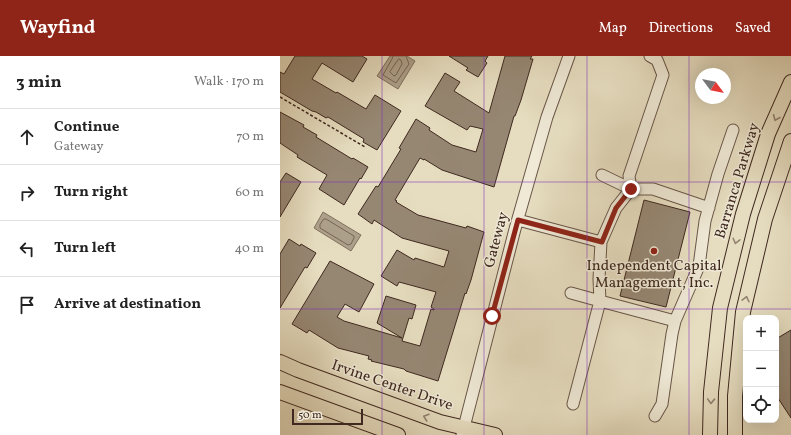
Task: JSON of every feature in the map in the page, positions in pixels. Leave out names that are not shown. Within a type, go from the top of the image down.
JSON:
[{"type":"main road","name":"Barranca Parkway","points":[[710,435],[711,392],[720,308],[745,207],[768,134],[791,82]]},
{"type":"main road","points":[[734,435],[735,396],[743,312],[765,219],[791,141]]},
{"type":"main road","name":"Irvine Center Drive","points":[[280,362],[462,431],[495,435]]},
{"type":"main road","points":[[280,392],[398,435]]},
{"type":"street","name":"Gateway","points":[[462,431],[546,117],[569,56]]},
{"type":"street","points":[[573,404],[600,301],[599,278],[602,242],[616,208],[631,189],[629,176],[663,75],[657,60],[650,56]]},
{"type":"street","points":[[655,416],[662,404],[675,321],[699,266],[705,221],[733,130]]},
{"type":"street","points":[[602,175],[631,189],[653,189],[709,208]]},
{"type":"street","points":[[518,220],[602,242]]},
{"type":"street","points":[[571,294],[675,321]]},
{"type":"path","points":[[280,97],[365,148]]},
{"type":"water","points":[[390,56],[407,56],[415,61],[398,89],[377,76]]},
{"type":"water","points":[[323,212],[361,235],[351,251],[314,228]]},
{"type":"building","points":[[295,56],[362,56],[367,59],[353,82],[322,63],[312,79],[366,109],[375,95],[401,111],[377,150],[363,142],[364,139],[328,117],[326,118],[312,111],[280,92],[280,72],[284,74]]},
{"type":"building","points":[[449,56],[488,56],[485,61],[487,63],[478,77],[466,70],[468,68]]},
{"type":"building","points":[[505,56],[532,56],[530,59],[533,59],[521,100],[514,116],[494,187],[442,170],[420,158],[395,200],[418,215],[466,228],[467,226],[484,232],[471,280],[466,294],[465,293],[438,381],[406,371],[404,369],[371,361],[372,360],[368,359],[369,356],[338,348],[309,330],[307,333],[292,324],[330,261],[374,284],[359,312],[345,304],[337,317],[344,321],[402,338],[377,323],[386,296],[416,305],[412,319],[409,318],[402,341],[420,346],[431,309],[434,310],[431,307],[436,292],[399,282],[397,286],[381,276],[397,250],[414,260],[415,258],[444,267],[449,251],[402,238],[374,220],[372,224],[358,214],[376,186],[378,187],[401,149],[399,148],[416,119],[430,128],[429,130],[452,145],[476,152],[483,129],[470,126],[467,130],[425,106],[445,73],[460,82],[454,91],[489,113]]},
{"type":"building","points":[[280,112],[304,125],[303,127],[317,135],[316,137],[368,167],[344,205],[319,189],[327,175],[297,157],[298,155],[280,143]]},
{"type":"building","points":[[286,173],[301,182],[280,217],[280,182]]},
{"type":"building","points":[[644,200],[690,212],[666,307],[620,296]]},
{"type":"building","points":[[289,239],[316,253],[307,268],[305,267],[280,308],[280,254]]},
{"type":"building","points":[[791,330],[791,418],[779,400],[779,337]]},
{"type":"place","name":"Independent Capital Management, Inc.","points":[[654,251]]},
{"type":"route","points":[[492,316],[518,220],[602,242],[616,208],[631,189]]}]
